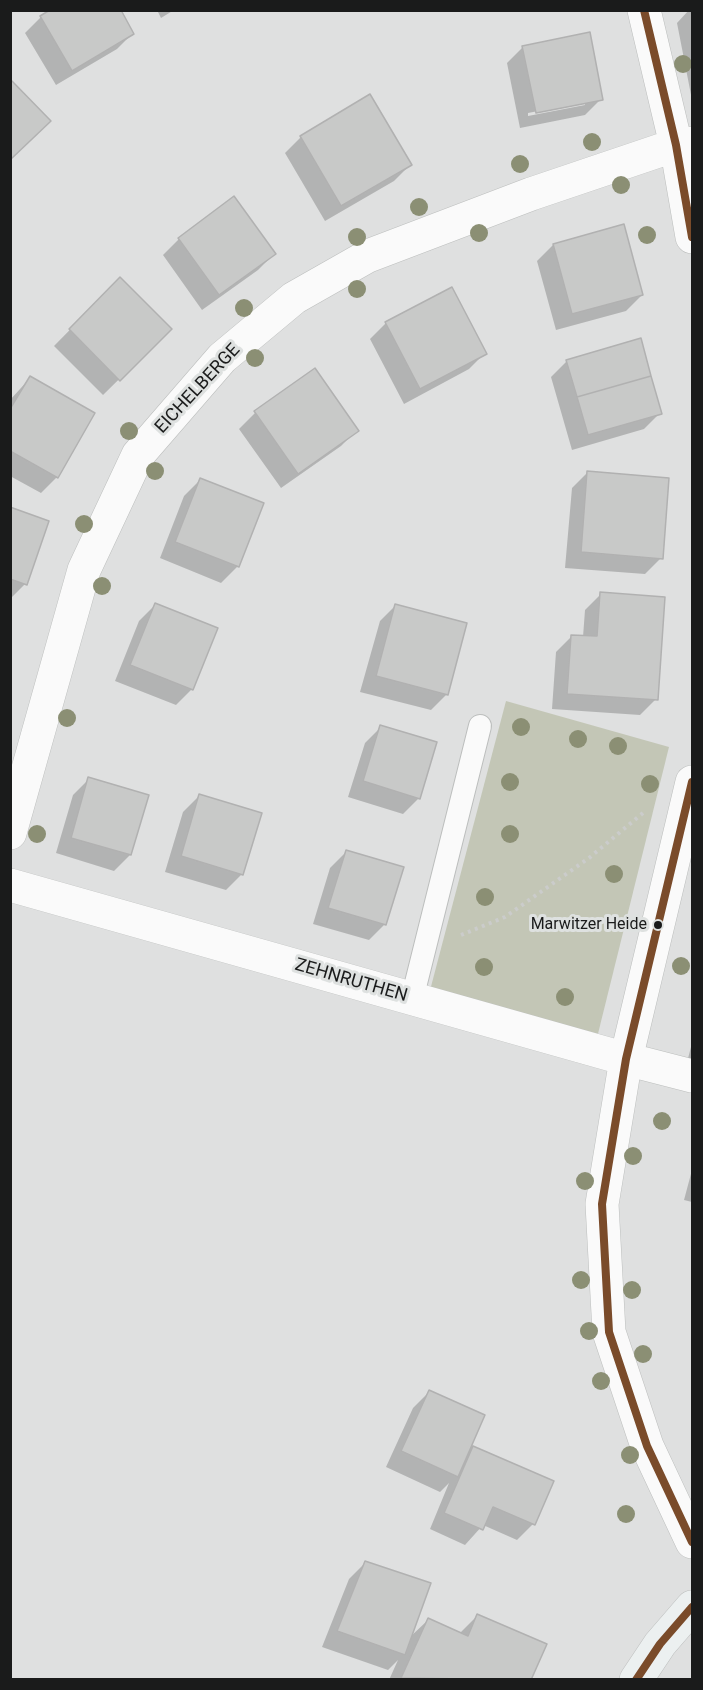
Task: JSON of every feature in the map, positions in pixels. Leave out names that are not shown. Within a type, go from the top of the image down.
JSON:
[{"type":"main road","points":[[636,1680],[660,1644],[693,1607]]},
{"type":"street","points":[[644,10],[684,144],[693,237]]},
{"type":"street","name":"EICHELBERGE","points":[[10,832],[84,570],[138,455],[222,358],[294,298],[368,256],[531,194],[684,144]]},
{"type":"street","points":[[693,782],[626,1059],[602,1204],[609,1332],[647,1446],[693,1542]]},
{"type":"street","name":"ZEHNRUTHEN","points":[[10,885],[693,1076]]},
{"type":"lane","points":[[412,999],[480,726]]},
{"type":"path","points":[[424,950],[505,917],[589,858],[646,810]]},
{"type":"green space","points":[[506,701],[669,747],[590,1066],[423,1017]]},
{"type":"building","points":[[50,10],[121,10],[134,34],[72,71],[40,16]]},
{"type":"building","points":[[590,32],[603,100],[536,113],[522,46]]},
{"type":"building","points":[[12,81],[51,121],[10,160],[10,83]]},
{"type":"building","points":[[370,94],[412,165],[341,206],[300,136]]},
{"type":"building","points":[[234,196],[276,254],[219,295],[178,238]]},
{"type":"building","points":[[624,224],[643,295],[572,314],[553,244]]},
{"type":"building","points":[[120,277],[172,329],[120,381],[69,329]]},
{"type":"building","points":[[452,287],[487,354],[420,389],[385,322]]},
{"type":"building","points":[[641,338],[651,376],[577,397],[566,360]]},
{"type":"building","points":[[315,368],[359,431],[298,474],[254,411]]},
{"type":"building","points":[[30,376],[95,413],[58,478],[10,451],[10,409]]},
{"type":"building","points":[[651,376],[662,414],[588,435],[577,397]]},
{"type":"building","points":[[587,471],[669,478],[663,559],[581,552]]},
{"type":"building","points":[[200,478],[264,503],[239,567],[175,542]]},
{"type":"building","points":[[10,507],[49,521],[27,585],[10,579]]},
{"type":"building","points":[[600,592],[665,597],[658,700],[567,694],[571,635],[597,636]]},
{"type":"building","points":[[155,603],[218,628],[193,690],[130,665]]},
{"type":"building","points":[[395,604],[467,623],[448,695],[376,676]]},
{"type":"building","points":[[380,725],[437,742],[420,799],[363,781]]},
{"type":"building","points":[[88,777],[149,795],[131,855],[71,838]]},
{"type":"building","points":[[199,794],[262,813],[243,875],[181,856]]},
{"type":"building","points":[[346,850],[404,867],[386,925],[328,908]]},
{"type":"building","points":[[429,1390],[485,1415],[458,1477],[401,1451]]},
{"type":"building","points":[[473,1446],[554,1481],[535,1525],[493,1507],[483,1530],[444,1513]]},
{"type":"building","points":[[365,1561],[431,1583],[405,1655],[337,1631]]},
{"type":"building","points":[[477,1614],[547,1644],[531,1680],[401,1678],[428,1618],[468,1636]]},
{"type":"transit line","points":[[644,10],[676,145],[692,237]]},
{"type":"transit line","points":[[692,782],[626,1059],[602,1204],[609,1332],[647,1446],[692,1542]]},
{"type":"transit line","points":[[636,1680],[660,1644],[692,1607]]},
{"type":"place","name":"Marwitzer Heide","points":[[658,925]]}]
